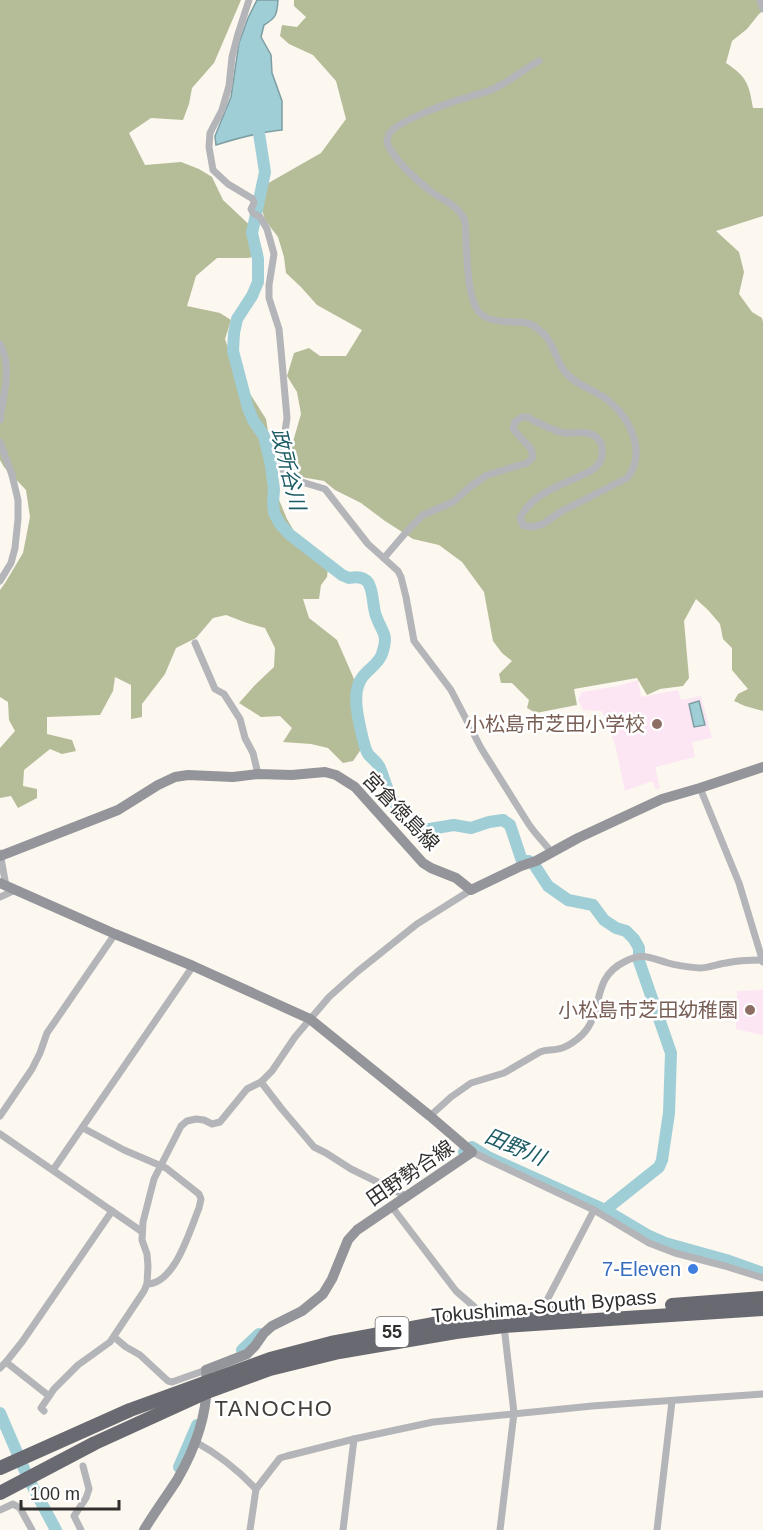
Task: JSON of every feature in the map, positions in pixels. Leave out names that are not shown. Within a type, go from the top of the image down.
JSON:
[{"type":"highway","name":"Tokushima-South Bypass","points":[[4,1466],[130,1410],[270,1359],[331,1342],[439,1323],[543,1313],[763,1298]]},
{"type":"highway","name":"Tokushima-South Bypass","points":[[0,1493],[207,1381],[339,1352],[456,1332],[504,1326],[763,1309]]},
{"type":"main road","points":[[471,890],[662,799],[763,767]]},
{"type":"main road","name":"宮倉徳島線","points":[[0,855],[118,810],[175,777],[196,775],[233,777],[326,772],[336,775],[355,787],[423,863],[456,878],[471,890]]},
{"type":"main road","name":"田野勢合線","points":[[7,886],[310,1019],[472,1152],[357,1230],[348,1240],[323,1294],[312,1305],[272,1326],[247,1354],[207,1381]]},
{"type":"main road","points":[[144,1530],[177,1480],[194,1442],[204,1414],[207,1381]]},
{"type":"street","points":[[249,0],[234,50],[229,86],[222,110],[210,133],[209,147],[213,170],[228,184],[252,199],[254,203],[250,209],[260,217],[271,240],[274,254],[269,285],[270,298],[279,329],[287,418],[281,458],[284,474],[292,479],[325,489],[368,544],[398,571],[414,642],[451,690],[482,748],[528,823],[551,852]]},
{"type":"street","points":[[760,0],[763,9]]},
{"type":"street","points":[[384,558],[423,515],[453,502],[487,475],[527,463],[533,457],[531,449],[513,429],[515,422],[522,417],[527,417],[558,432],[566,434],[584,432],[596,436],[603,447],[603,455],[597,466],[554,487],[525,507],[520,518],[524,525],[531,527],[543,524],[627,478],[633,472],[637,454],[632,430],[624,417],[610,402],[571,378],[542,331],[528,324],[493,320],[477,310],[468,269],[464,219],[459,211],[417,180],[391,151],[387,143],[389,134],[394,128],[450,102],[489,91],[539,61]]},
{"type":"street","points":[[0,344],[7,367],[6,393],[0,420]]},
{"type":"street","points":[[0,442],[18,500],[18,519],[12,563],[0,581]]},
{"type":"street","points":[[195,643],[215,689],[224,694],[240,719],[258,774]]},
{"type":"street","points":[[430,1116],[471,1083],[504,1073],[547,1049],[558,1050],[583,1034],[596,1009],[602,983],[607,974],[624,961],[639,957],[652,957],[674,964],[705,968],[736,961],[763,961],[739,883],[700,788]]},
{"type":"street","points":[[0,855],[7,886],[0,897]]},
{"type":"street","points":[[44,1411],[41,1408],[49,1396],[78,1365],[110,1342],[144,1291],[147,1284],[148,1266],[141,1231],[154,1179],[181,1126],[187,1121],[196,1119],[212,1124],[220,1122],[247,1089],[261,1082],[329,997],[417,924],[471,890]]},
{"type":"street","points":[[0,1116],[32,1069],[47,1033],[115,934]]},
{"type":"street","points":[[53,1170],[193,966]]},
{"type":"street","points":[[261,1082],[314,1147],[351,1170],[405,1197]]},
{"type":"street","points":[[83,1128],[124,1150],[166,1168],[199,1194],[200,1208],[173,1268],[159,1281],[147,1284]]},
{"type":"street","points":[[0,1134],[141,1231]]},
{"type":"street","points":[[472,1152],[594,1210],[662,1249],[763,1278]]},
{"type":"street","points":[[392,1207],[456,1291],[478,1310],[480,1320]]},
{"type":"street","points":[[543,1313],[545,1304],[594,1210]]},
{"type":"street","points":[[49,1396],[3,1365],[22,1342],[112,1211]]},
{"type":"street","points":[[500,1530],[514,1413],[504,1326]]},
{"type":"street","points":[[114,1337],[140,1355],[168,1381],[207,1381]]},
{"type":"street","points":[[250,1530],[256,1489],[280,1458],[354,1438],[433,1422],[514,1413],[763,1394]]},
{"type":"street","points":[[657,1530],[672,1401]]},
{"type":"street","points":[[343,1530],[354,1438]]},
{"type":"street","points":[[194,1442],[212,1451],[256,1489]]},
{"type":"street","points":[[81,1530],[74,1516],[89,1489],[83,1466]]},
{"type":"street","points":[[0,1510],[13,1504],[20,1508],[32,1530]]},
{"type":"shaded area","name":"小松島市芝田小学校","points":[[638,680],[641,697],[678,690],[681,700],[701,696],[712,738],[692,742],[695,757],[655,767],[660,788],[656,789],[652,781],[625,791],[615,744],[602,711],[583,710],[578,699],[582,692]]},
{"type":"shaded area","name":"小松島市芝田幼稚園","points":[[763,990],[763,1035],[736,1029],[737,991]]},
{"type":"green space","points":[[0,0],[241,0],[214,63],[192,88],[183,120],[151,118],[129,133],[145,165],[181,162],[212,177],[223,200],[257,232],[263,254],[248,258],[217,258],[196,276],[187,306],[220,313],[231,320],[225,339],[233,363],[266,419],[271,449],[267,470],[277,495],[298,538],[329,559],[327,577],[321,585],[319,599],[303,599],[309,618],[337,640],[354,679],[354,709],[364,745],[353,761],[343,763],[328,748],[283,742],[292,728],[280,716],[261,717],[239,703],[274,667],[275,648],[265,628],[226,615],[213,618],[196,638],[176,648],[165,674],[142,704],[142,717],[131,719],[131,685],[115,677],[113,691],[100,715],[47,717],[47,734],[72,740],[76,751],[62,754],[50,749],[24,770],[23,786],[37,789],[37,798],[18,808],[11,796],[0,798],[0,748],[15,731],[9,720],[8,702],[0,697],[0,590],[23,553],[30,517],[26,490],[0,460]]},
{"type":"green space","points":[[294,0],[763,0],[763,11],[747,29],[732,41],[726,63],[746,82],[753,108],[763,108],[763,216],[716,231],[739,252],[744,272],[739,294],[752,312],[762,318],[763,322],[763,711],[734,701],[738,694],[748,689],[732,670],[732,648],[723,639],[720,624],[696,599],[684,621],[689,678],[683,686],[660,689],[647,695],[637,678],[574,689],[577,705],[536,713],[527,708],[529,700],[512,683],[501,683],[499,674],[512,661],[493,641],[484,592],[462,562],[439,545],[413,539],[324,481],[301,477],[292,467],[290,452],[301,414],[297,392],[287,376],[294,353],[309,348],[320,356],[346,356],[362,330],[317,305],[286,273],[278,237],[265,220],[261,206],[265,185],[321,153],[346,119],[336,81],[313,55],[289,44],[280,36],[282,25],[297,27],[306,17],[294,6]]},
{"type":"water","points":[[257,0],[278,0],[275,16],[264,25],[261,37],[271,55],[272,73],[282,101],[282,130],[265,132],[216,145],[215,136],[231,97],[239,43]]},
{"type":"water","points":[[699,701],[705,725],[694,727],[689,704]]},
{"type":"waterway","name":"政所谷川","points":[[258,127],[265,172],[252,233],[258,259],[258,282],[237,319],[233,351],[248,408],[264,436],[271,465],[274,513],[289,534],[342,575],[364,579],[371,588],[376,616],[385,642],[376,664],[358,684],[357,710],[366,751],[379,766],[389,793],[399,809],[407,815],[417,831],[454,825],[471,828],[503,820],[510,825],[522,861],[529,861]]},
{"type":"waterway","points":[[535,866],[548,886],[568,900],[593,905],[604,920],[626,931],[634,939],[639,948],[639,961],[671,1053],[669,1113],[662,1160],[659,1167],[605,1210]]},
{"type":"waterway","name":"田野川","points":[[464,1152],[472,1147],[488,1157],[605,1210],[665,1243],[763,1273]]},
{"type":"waterway","name":"田野川","points":[[242,1350],[259,1334]]},
{"type":"waterway","points":[[0,1413],[28,1478],[56,1530]]},
{"type":"waterway","name":"田野川","points":[[179,1467],[197,1425]]},
{"type":"place","name":"小松島市芝田小学校","points":[[657,724]]},
{"type":"place","name":"小松島市芝田幼稚園","points":[[750,1010]]},
{"type":"place","name":"7-Eleven","points":[[693,1269]]},
{"type":"district","name":"TANOCHO","points":[[274,1408]]}]
